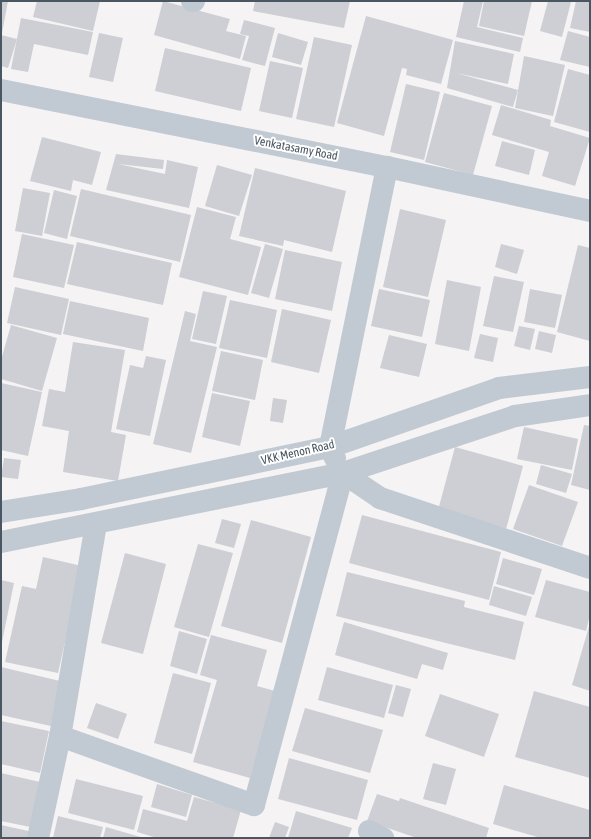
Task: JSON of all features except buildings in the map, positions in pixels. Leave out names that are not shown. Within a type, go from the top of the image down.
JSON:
[{"type":"street","name":"Venkatasamy Road","points":[[1,90],[387,167],[590,211]]},
{"type":"street","points":[[387,167],[330,447],[343,474],[380,498],[590,568]]},
{"type":"street","name":"VKK Menon Road","points":[[1,512],[81,499],[330,447],[499,388],[590,377]]},
{"type":"street","points":[[1,542],[343,474],[515,416],[590,405]]},
{"type":"street","points":[[60,736],[254,805],[343,474]]},
{"type":"street","points":[[38,838],[60,736],[96,524]]}]
